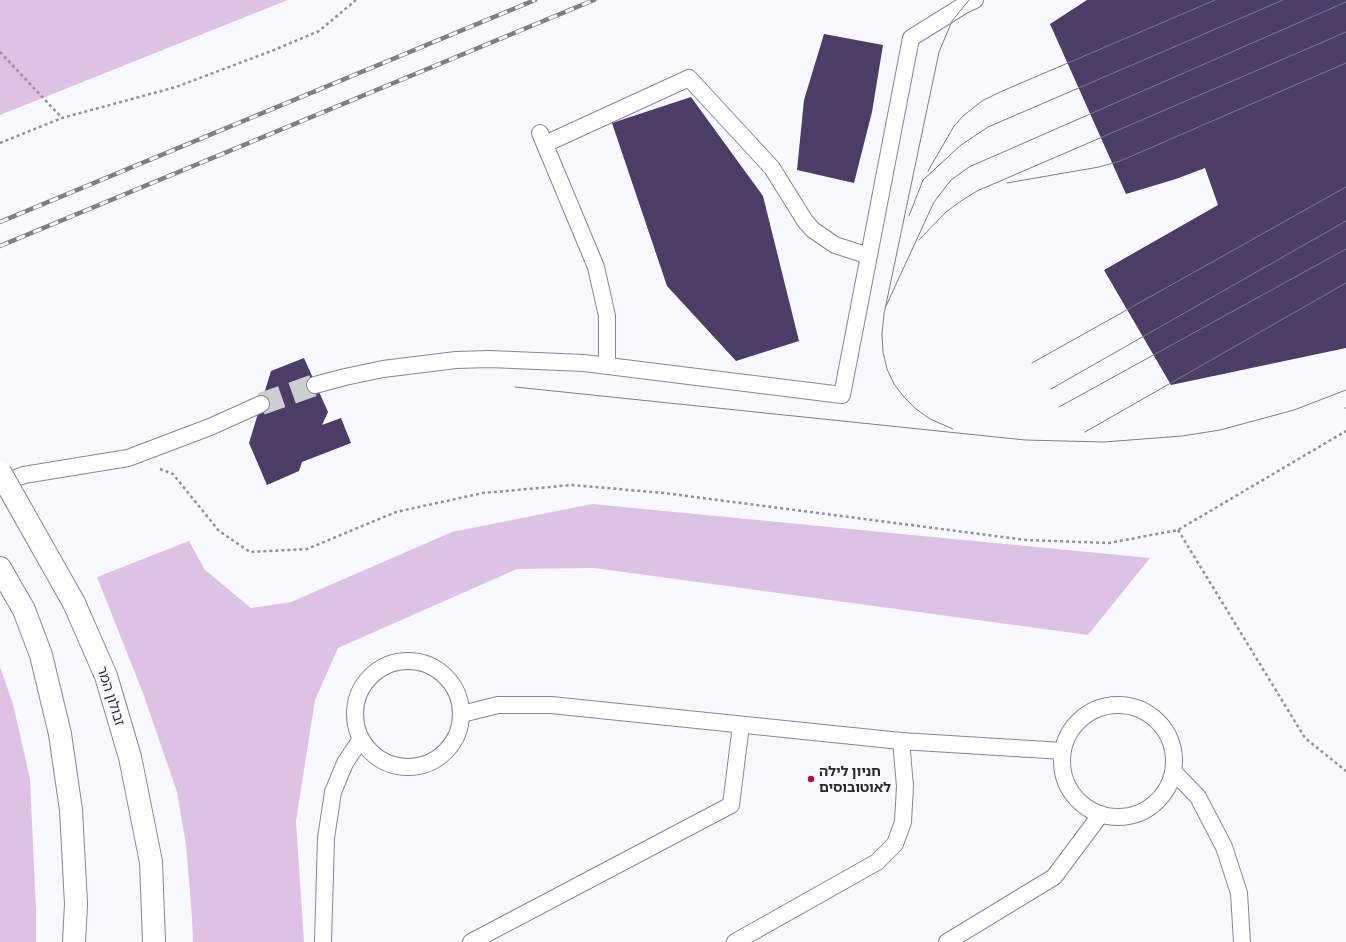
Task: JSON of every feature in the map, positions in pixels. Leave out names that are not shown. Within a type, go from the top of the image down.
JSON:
[{"type":"main road","name":"זבולון המר","points":[[0,472],[74,603],[106,676],[130,757],[151,862],[154,942]]},
{"type":"main road","points":[[0,568],[24,610],[41,655],[60,734],[71,810],[76,904],[74,942]]},
{"type":"lane","points":[[315,385],[383,369],[456,360],[523,359],[607,366],[842,395],[911,38],[964,5],[975,0]]},
{"type":"lane","points":[[607,366],[608,316],[596,266],[543,138],[689,78],[772,168],[805,221],[813,230],[835,245],[869,256]]},
{"type":"lane","points":[[0,484],[24,475],[128,458],[210,427],[261,404]]},
{"type":"lane","points":[[412,660],[428,664],[442,672],[453,684],[460,698],[462,714],[460,732],[451,748],[438,759],[421,766],[404,767],[386,763],[372,753],[361,739],[355,724],[355,708],[359,692],[368,678],[381,668],[396,662],[412,660]]},
{"type":"lane","points":[[462,714],[498,705],[551,705],[901,741],[1063,751]]},
{"type":"lane","points":[[1119,705],[1125,706],[1138,709],[1155,719],[1167,734],[1174,752],[1173,772],[1166,789],[1155,804],[1139,813],[1120,817],[1101,814],[1086,807],[1074,796],[1066,782],[1062,766],[1063,751],[1070,732],[1083,718],[1100,708],[1119,705]]},
{"type":"lane","points":[[471,942],[731,804],[741,725]]},
{"type":"lane","points":[[324,942],[326,838],[333,792],[345,763],[361,739]]},
{"type":"lane","points":[[734,942],[877,862],[895,844],[903,822],[905,786],[901,741]]},
{"type":"lane","points":[[1173,772],[1198,797],[1224,847],[1239,893],[1242,942]]},
{"type":"lane","points":[[948,942],[1054,877],[1101,814]]},
{"type":"path","points":[[0,142],[62,118],[176,87],[274,50],[319,30],[356,0]]},
{"type":"path","points":[[0,52],[62,118]]},
{"type":"path","points":[[128,458],[173,474],[219,531],[250,552],[307,549],[396,512],[483,493],[572,485],[664,493],[1026,540],[1109,543],[1178,530],[1346,431]]},
{"type":"path","points":[[1178,530],[1305,738],[1346,771]]},
{"type":"shaded area","points":[[0,0],[288,0],[0,115]]},
{"type":"shaded area","points":[[592,504],[1150,558],[1088,635],[594,568],[517,569],[338,648],[315,700],[296,821],[304,942],[193,942],[186,845],[177,792],[143,693],[97,577],[189,541],[205,570],[251,608],[291,602],[452,532]]},
{"type":"shaded area","points":[[0,667],[13,704],[30,779],[36,942],[0,942]]},
{"type":"building","points":[[1087,0],[1346,0],[1346,348],[1171,385],[1104,270],[1218,205],[1205,168],[1176,179],[1126,194],[1050,24]]},
{"type":"building","points":[[824,34],[883,45],[872,112],[854,183],[797,170],[804,100]]},
{"type":"building","points":[[691,97],[763,196],[799,341],[736,361],[667,286],[612,123]]},
{"type":"building","points":[[304,358],[328,412],[322,425],[341,418],[351,443],[302,462],[299,471],[267,485],[249,443],[271,371]]},
{"type":"tunnel","points":[[261,404],[315,385]]},
{"type":"tram line","points":[[953,429],[930,419],[916,409],[894,384],[887,369],[883,352],[882,334],[884,314],[939,52],[952,21],[969,0]]},
{"type":"tram line","points":[[928,171],[954,126],[963,116],[982,101],[1215,0]]},
{"type":"tram line","points":[[909,216],[923,180],[961,145],[988,127],[1283,0]]},
{"type":"tram line","points":[[886,306],[934,202],[951,180],[969,167],[1346,2]]},
{"type":"tram line","points":[[919,240],[946,212],[977,191],[1346,32]]},
{"type":"tram line","points":[[1007,183],[1099,167],[1120,161],[1346,63]]},
{"type":"tram line","points":[[1032,363],[1346,187]]},
{"type":"tram line","points":[[1051,389],[1346,221]]},
{"type":"tram line","points":[[1059,407],[1346,249]]},
{"type":"tram line","points":[[1085,432],[1346,283]]},
{"type":"tram line","points":[[515,387],[1025,440],[1104,442],[1182,436],[1220,430],[1294,410],[1346,390]]},
{"type":"railway","points":[[0,222],[535,0]]},
{"type":"railway","points":[[0,246],[594,0]]},
{"type":"place","name":"חניון לילה לאוטובוסים","points":[[811,779]]}]
